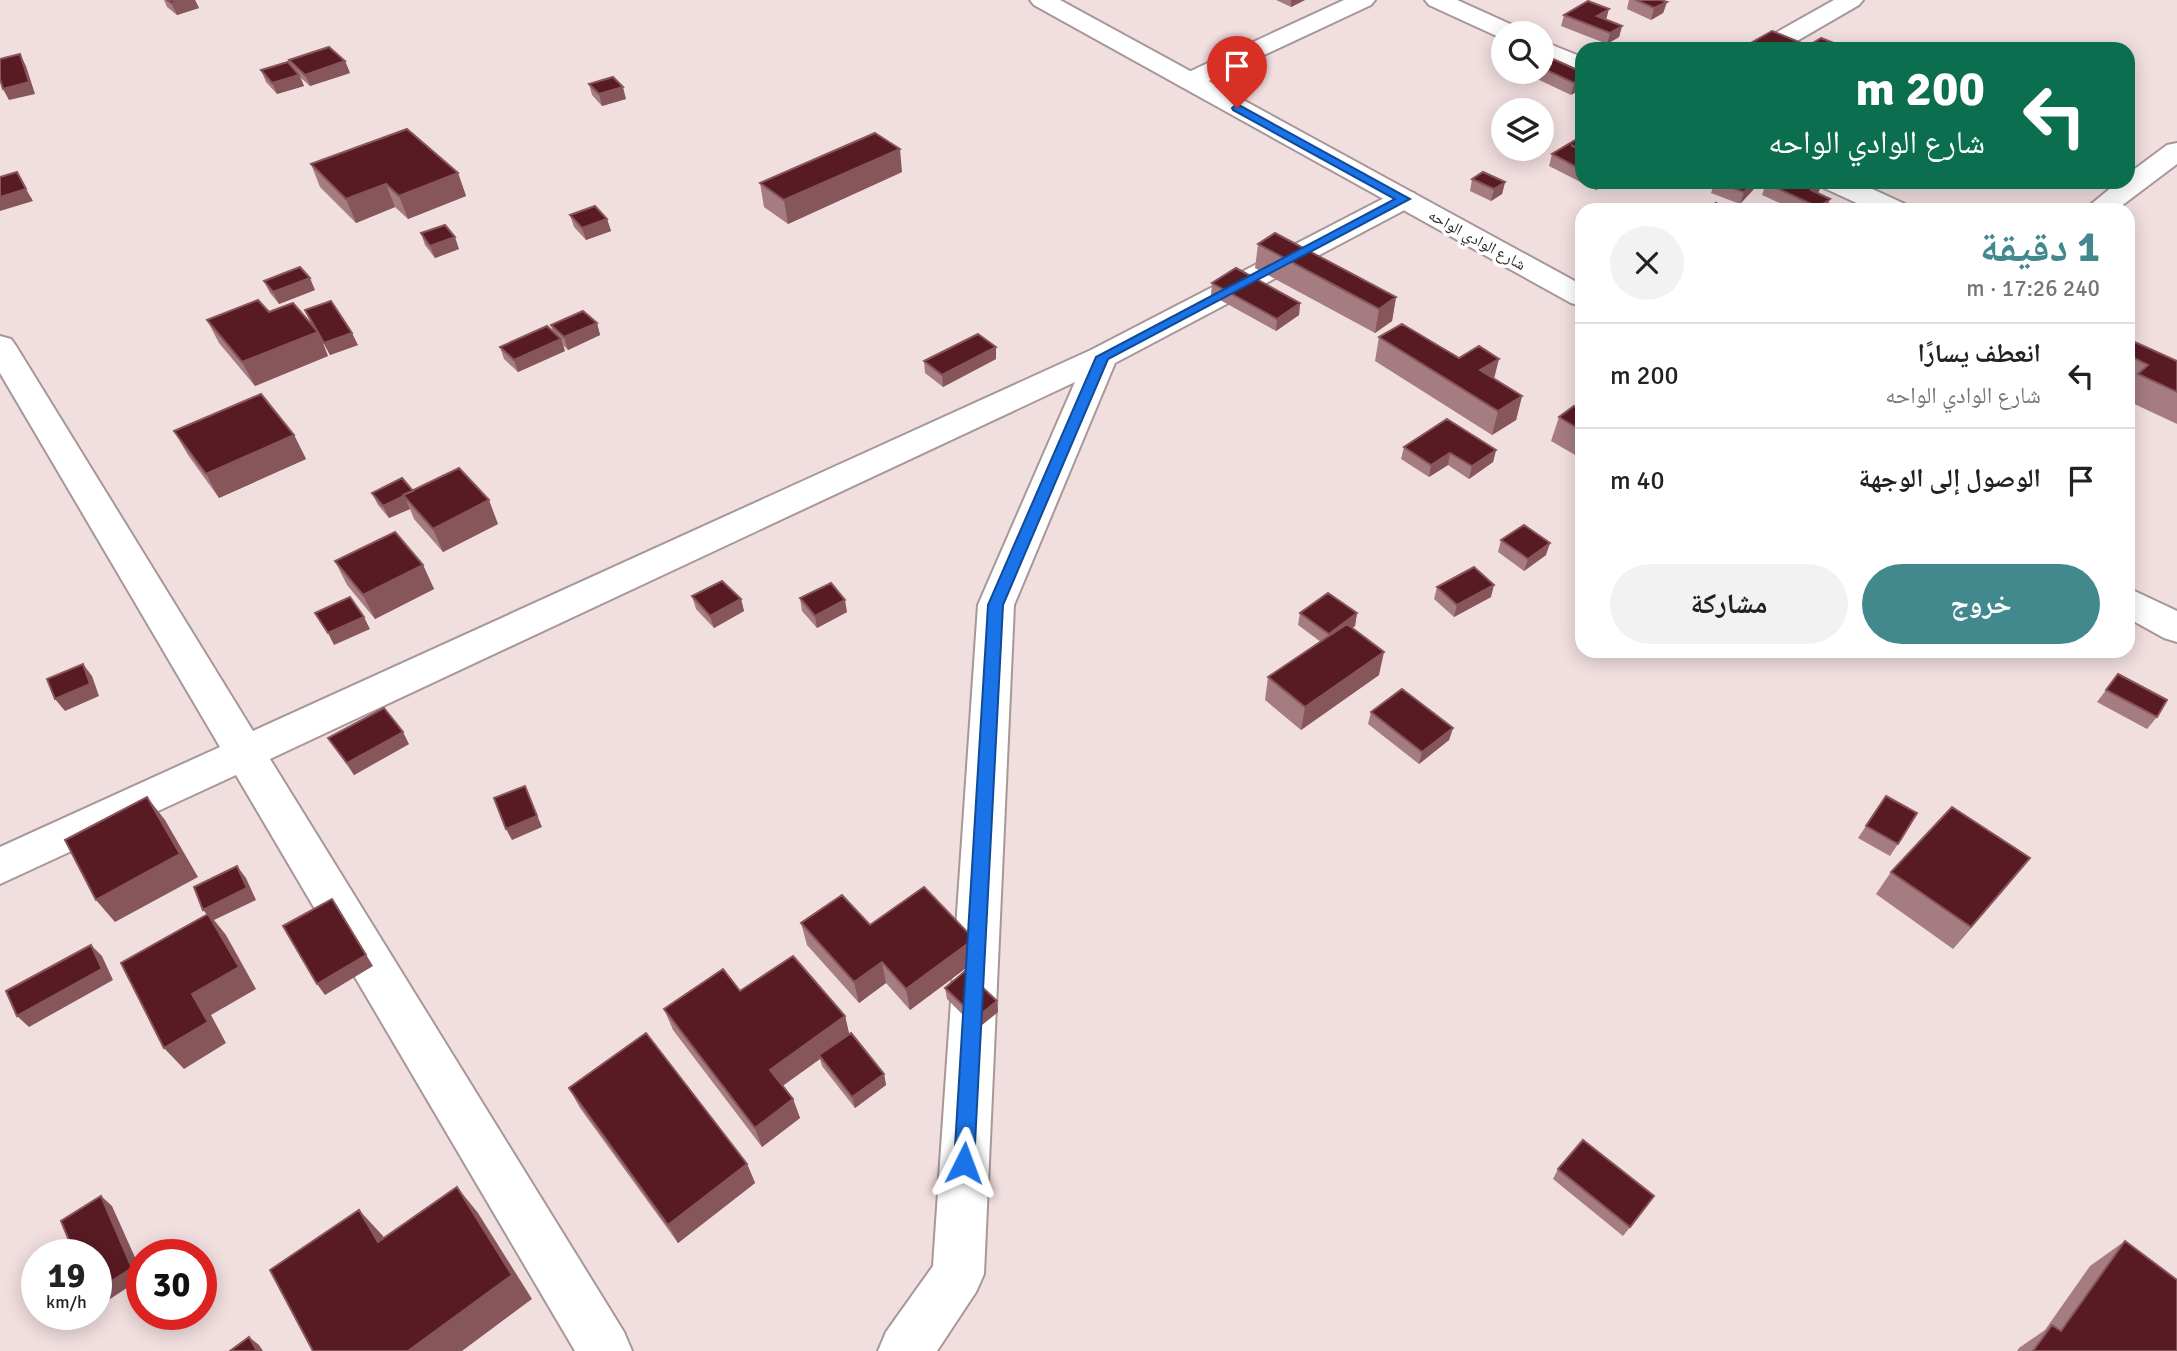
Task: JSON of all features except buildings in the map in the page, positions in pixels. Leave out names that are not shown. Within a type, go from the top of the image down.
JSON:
[{"type":"street","name":"شارع الوادي الواحه","points":[[1042,0],[1575,294]]},
{"type":"street","points":[[1189,81],[1363,0]]},
{"type":"street","points":[[1437,0],[1491,24]]},
{"type":"street","points":[[1777,42],[1851,0]]},
{"type":"street","points":[[1554,53],[1575,63]]},
{"type":"street","points":[[2135,182],[2177,151]]},
{"type":"street","points":[[1849,189],[1880,203]]},
{"type":"street","points":[[2107,203],[2126,189]]},
{"type":"street","points":[[0,866],[1102,357],[1404,199]]},
{"type":"street","points":[[0,346],[605,1351]]},
{"type":"street","points":[[905,1351],[958,1274],[996,605],[1102,357]]},
{"type":"street","points":[[2135,605],[2177,628]]},
{"type":"route","points":[[964,1163],[996,605],[1102,357],[1404,199],[1237,108]]}]
